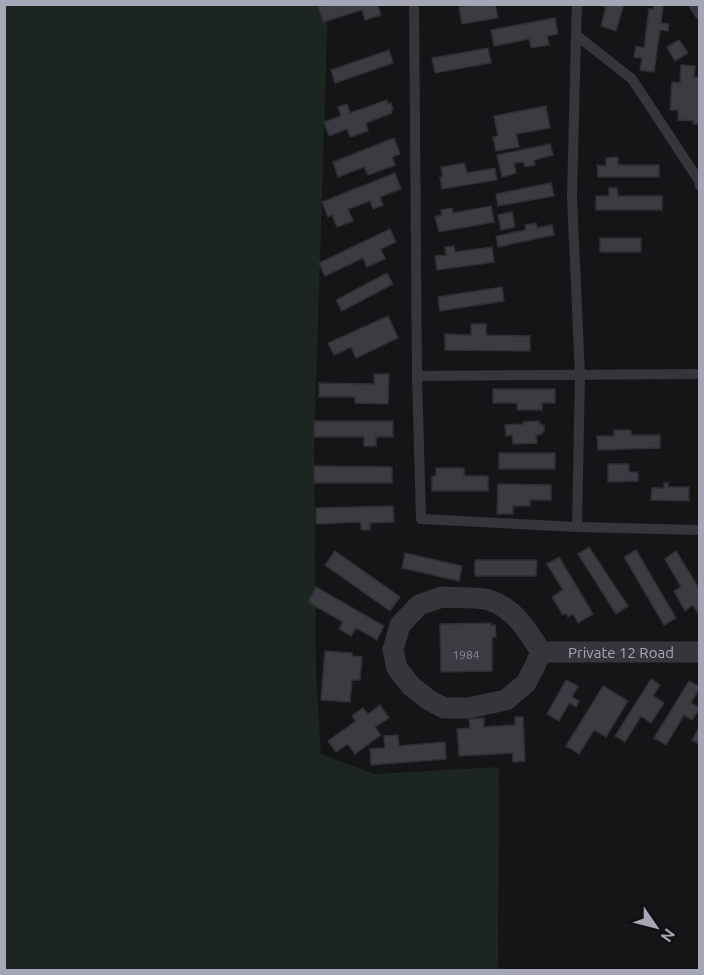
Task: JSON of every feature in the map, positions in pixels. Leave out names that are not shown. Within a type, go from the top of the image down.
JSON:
[{"type":"street","points":[[442,597],[489,599],[510,611],[525,626],[541,652],[526,683],[506,700],[468,708],[444,708],[411,687],[397,668],[393,650],[400,626],[419,605],[442,597]]},
{"type":"street","name":"Private 12 Road","points":[[541,652],[699,652]]},
{"type":"lane","points":[[414,4],[417,376],[421,519],[577,527],[699,530]]},
{"type":"lane","points":[[577,4],[572,196],[580,375],[577,527]]},
{"type":"lane","points":[[693,4],[699,15]]},
{"type":"lane","points":[[576,35],[632,79],[698,179],[699,186]]},
{"type":"lane","points":[[417,376],[699,374]]},
{"type":"shaded area","points":[[5,5],[328,5],[314,450],[316,673],[321,754],[374,774],[499,767],[498,970],[5,970]]},
{"type":"building","points":[[328,4],[383,4],[378,6],[381,15],[365,20],[362,10],[323,22],[318,7]]},
{"type":"building","points":[[472,4],[495,4],[498,18],[462,24],[459,7]]},
{"type":"building","points":[[597,4],[624,4],[616,31],[601,26],[606,7]]},
{"type":"building","points":[[654,4],[662,4],[661,23],[669,24],[668,31],[660,30],[654,72],[640,70],[642,58],[634,57],[636,46],[644,48],[649,9],[653,9]]},
{"type":"building","points":[[555,18],[558,34],[547,36],[549,45],[531,48],[529,39],[494,46],[491,30]]},
{"type":"building","points":[[679,40],[688,53],[675,61],[667,47]]},
{"type":"building","points":[[488,48],[491,63],[435,73],[432,58]]},
{"type":"building","points":[[389,50],[393,63],[335,83],[331,70]]},
{"type":"building","points":[[681,65],[695,66],[694,77],[700,77],[700,122],[698,124],[693,124],[693,121],[678,120],[678,110],[670,110],[672,82],[680,83]]},
{"type":"building","points":[[387,100],[388,104],[391,103],[392,113],[366,123],[368,131],[350,137],[347,129],[329,136],[324,122],[341,116],[338,107],[347,104],[350,113]]},
{"type":"building","points":[[546,106],[550,128],[516,134],[519,147],[496,151],[493,137],[498,136],[494,116]]},
{"type":"building","points":[[394,138],[400,154],[392,157],[395,165],[368,175],[364,167],[338,177],[333,162]]},
{"type":"building","points":[[550,144],[553,155],[534,160],[535,165],[525,167],[523,162],[514,163],[516,173],[502,177],[497,155]]},
{"type":"building","points":[[618,157],[618,165],[659,165],[659,177],[598,177],[597,165],[606,166],[606,158]]},
{"type":"building","points":[[464,163],[467,173],[495,168],[497,180],[442,189],[441,167]]},
{"type":"building","points":[[395,173],[401,189],[380,197],[383,205],[373,209],[370,201],[348,209],[353,221],[337,227],[332,215],[328,217],[322,202]]},
{"type":"building","points":[[551,183],[554,196],[498,206],[496,194]]},
{"type":"building","points":[[609,188],[617,188],[618,196],[662,196],[662,210],[596,210],[596,196],[609,196]]},
{"type":"building","points":[[491,206],[494,222],[439,232],[435,217],[442,215],[441,210],[452,208],[453,213]]},
{"type":"building","points":[[512,212],[515,227],[501,230],[498,215]]},
{"type":"building","points":[[536,223],[537,228],[552,225],[554,235],[498,247],[496,236],[526,230],[525,225]]},
{"type":"building","points":[[390,229],[396,242],[381,249],[385,259],[367,267],[363,258],[325,276],[319,263]]},
{"type":"building","points":[[600,238],[641,238],[641,252],[600,252]]},
{"type":"building","points":[[454,246],[455,252],[492,247],[494,262],[437,270],[435,256],[446,255],[445,247]]},
{"type":"building","points":[[387,273],[393,284],[342,311],[336,300]]},
{"type":"building","points":[[502,287],[504,301],[440,311],[438,297]]},
{"type":"building","points":[[388,316],[398,338],[356,358],[351,347],[334,355],[328,343]]},
{"type":"building","points":[[471,324],[486,324],[486,335],[530,336],[530,351],[445,350],[445,334],[471,335]]},
{"type":"building","points":[[374,374],[389,374],[388,404],[355,403],[355,397],[319,397],[319,383],[374,384]]},
{"type":"building","points":[[493,389],[555,389],[555,403],[542,403],[542,410],[517,410],[517,403],[493,403]]},
{"type":"building","points":[[314,421],[393,421],[393,437],[376,437],[376,446],[364,446],[364,437],[314,437]]},
{"type":"building","points":[[539,421],[539,424],[544,426],[544,432],[536,435],[537,443],[513,444],[512,435],[506,436],[505,425]]},
{"type":"building","points":[[614,430],[631,430],[631,435],[660,435],[660,448],[598,450],[597,436],[614,436]]},
{"type":"building","points":[[499,453],[555,453],[555,469],[499,469]]},
{"type":"building","points":[[608,464],[629,464],[629,472],[638,472],[638,481],[608,482]]},
{"type":"building","points":[[314,466],[392,467],[392,483],[314,483]]},
{"type":"building","points":[[436,468],[464,468],[464,476],[488,476],[488,491],[432,491],[432,476],[436,476]]},
{"type":"building","points":[[664,483],[668,483],[668,487],[689,487],[689,501],[651,500],[652,488],[664,488]]},
{"type":"building","points":[[498,484],[551,485],[551,500],[530,500],[530,506],[513,506],[513,514],[497,514]]},
{"type":"building","points":[[393,506],[394,522],[370,523],[370,530],[361,530],[361,522],[316,524],[316,508]]},
{"type":"building","points":[[589,547],[628,606],[616,614],[578,554]]},
{"type":"building","points":[[636,550],[676,618],[664,625],[624,557]]},
{"type":"building","points":[[335,551],[400,597],[390,611],[325,565]]},
{"type":"building","points":[[676,551],[700,590],[699,615],[693,605],[685,611],[674,591],[681,587],[665,559]]},
{"type":"building","points":[[405,553],[462,566],[459,581],[402,568]]},
{"type":"building","points":[[559,557],[593,614],[578,623],[573,614],[568,617],[566,613],[563,615],[552,597],[563,590],[547,564]]},
{"type":"building","points":[[475,560],[537,560],[536,576],[475,576]]},
{"type":"building","points":[[316,587],[384,626],[377,640],[356,628],[351,636],[339,629],[343,622],[308,602]]},
{"type":"building","points":[[491,623],[491,626],[495,625],[496,637],[492,638],[492,671],[441,672],[440,624]]},
{"type":"building","points":[[325,651],[352,653],[352,656],[362,657],[360,680],[352,680],[350,702],[321,700]]},
{"type":"building","points":[[651,679],[660,685],[653,696],[664,703],[651,723],[641,716],[625,742],[615,736]]},
{"type":"building","points":[[566,680],[578,686],[572,697],[579,701],[576,707],[569,703],[559,721],[547,714]]},
{"type":"building","points":[[689,681],[700,687],[691,703],[700,708],[692,720],[684,715],[666,745],[654,738]]},
{"type":"building","points":[[603,686],[628,701],[606,737],[594,730],[579,754],[566,746]]},
{"type":"building","points":[[380,705],[389,718],[375,727],[381,735],[355,754],[348,744],[336,752],[328,741],[356,721],[352,716],[363,708],[368,714]]},
{"type":"building","points":[[515,717],[523,717],[525,761],[513,762],[513,753],[459,756],[457,729],[470,728],[469,719],[484,718],[484,727],[515,725]]},
{"type":"building","points":[[700,726],[700,745],[692,740]]},
{"type":"building","points":[[398,735],[399,746],[445,742],[446,759],[371,765],[370,749],[385,748],[384,736]]}]
